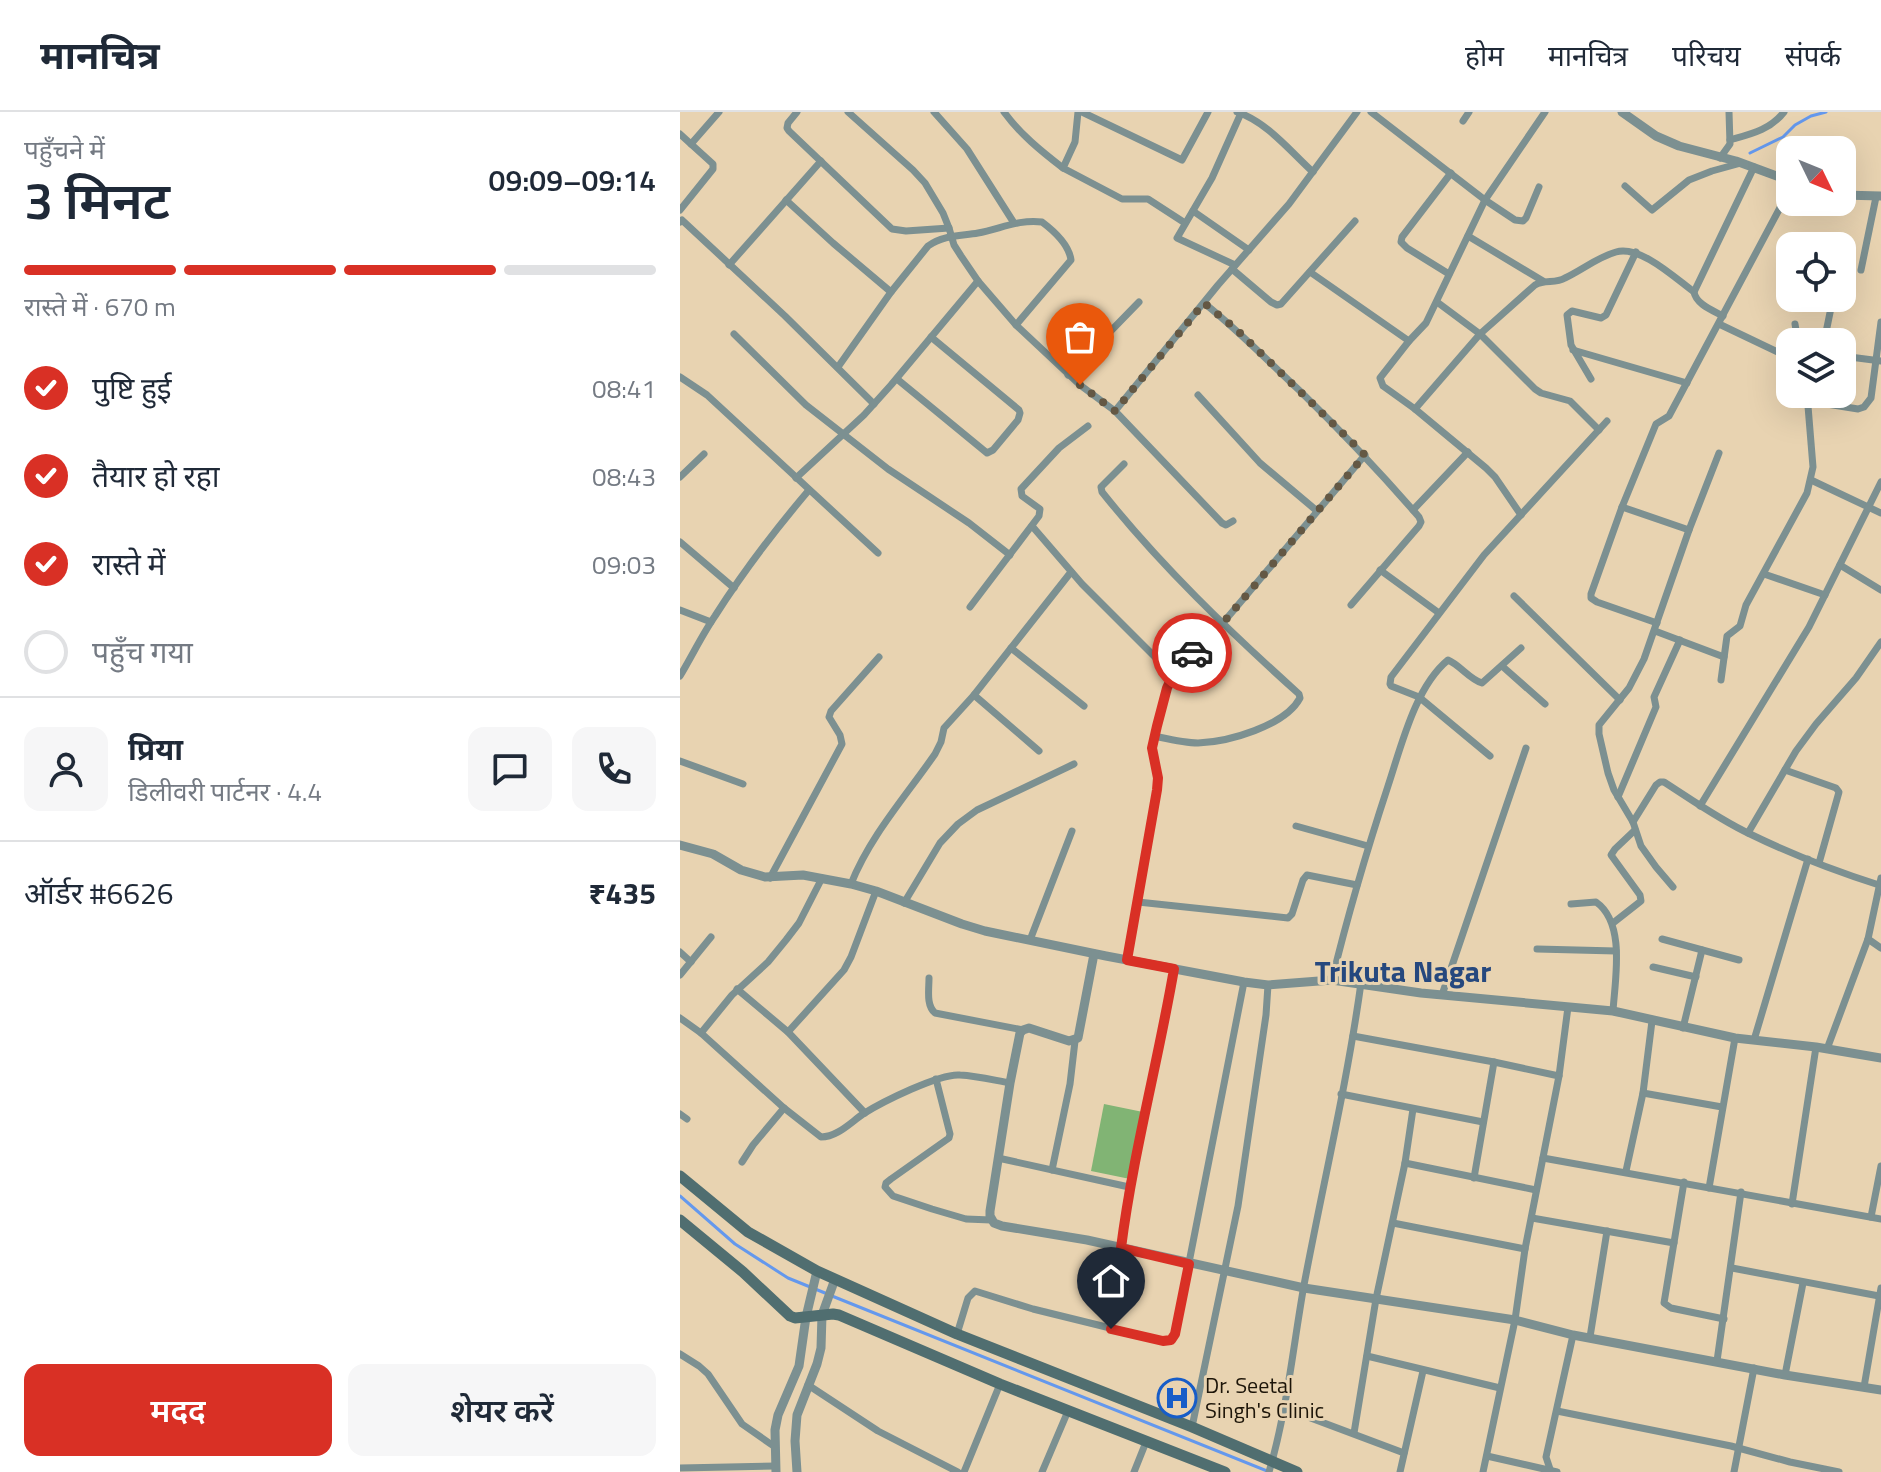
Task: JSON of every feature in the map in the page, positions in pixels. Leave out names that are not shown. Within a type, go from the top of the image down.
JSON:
[{"type":"main road","points":[[680,1176],[748,1232],[817,1271],[957,1334],[1192,1427],[1271,1466],[1297,1472]]},
{"type":"main road","points":[[680,1220],[790,1316],[839,1315],[1000,1384],[1225,1472]]},
{"type":"street","points":[[691,144],[719,112]]},
{"type":"street","points":[[797,112],[787,128],[892,229],[982,232],[1014,223],[1042,222],[1062,241],[1071,260],[1016,325]]},
{"type":"street","points":[[848,112],[925,183],[954,245],[978,281],[1016,325],[1068,375],[1115,411],[1222,523],[1226,525],[1233,521]]},
{"type":"street","points":[[934,112],[967,149],[1014,223]]},
{"type":"street","points":[[1004,112],[1034,145],[1063,168],[1122,199],[1148,199],[1185,223]]},
{"type":"street","points":[[1063,168],[1073,147],[1080,112],[1182,160],[1208,112]]},
{"type":"street","points":[[1115,411],[1295,197],[1356,112]]},
{"type":"street","points":[[1371,112],[1515,220],[1523,221],[1539,187]]},
{"type":"street","points":[[1463,121],[1469,112]]},
{"type":"street","points":[[1521,515],[1495,477],[1380,382],[1383,374],[1426,323],[1485,200],[1545,112]]},
{"type":"street","points":[[1622,112],[1668,141],[1776,176]]},
{"type":"street","points":[[1729,112],[1730,140],[1727,150],[1731,160]]},
{"type":"street","points":[[1730,140],[1772,125],[1784,112]]},
{"type":"street","points":[[1313,172],[1257,121],[1239,113],[1212,178],[1177,238],[1234,267],[1277,305],[1285,301],[1355,221]]},
{"type":"street","points":[[680,134],[713,164],[713,169],[680,210]]},
{"type":"street","points":[[1625,186],[1652,210],[1689,180],[1731,160]]},
{"type":"street","points":[[729,265],[821,161]]},
{"type":"street","points":[[1754,167],[1694,292],[1695,298],[1721,320],[1776,350]]},
{"type":"street","points":[[1449,274],[1401,242],[1451,173]]},
{"type":"street","points":[[1856,195],[1879,196],[1861,270]]},
{"type":"street","points":[[786,200],[891,292]]},
{"type":"street","points":[[1193,211],[1249,250]]},
{"type":"street","points":[[1724,657],[1591,598],[1622,507],[1656,424],[1669,416],[1776,216]]},
{"type":"street","points":[[681,220],[874,404]]},
{"type":"street","points":[[838,367],[928,246],[950,232]]},
{"type":"street","points":[[1468,236],[1543,281],[1561,281],[1624,250],[1636,252],[1694,292]]},
{"type":"street","points":[[1591,379],[1573,350],[1567,315],[1572,311],[1601,318],[1606,315],[1636,252]]},
{"type":"street","points":[[1310,272],[1409,341]]},
{"type":"street","points":[[796,478],[845,435],[874,404],[978,281]]},
{"type":"street","points":[[1415,409],[1480,334],[1543,281]]},
{"type":"street","points":[[1068,375],[1139,302]]},
{"type":"street","points":[[1437,302],[1480,334],[1535,389],[1570,401],[1599,430]]},
{"type":"street","points":[[1204,303],[1236,329],[1365,455],[1421,522],[1351,605]]},
{"type":"street","points":[[1854,408],[1864,407],[1871,398],[1881,322]]},
{"type":"street","points":[[1795,324],[1796,328]]},
{"type":"street","points":[[734,334],[806,405],[888,469],[969,523],[1010,555]]},
{"type":"street","points":[[897,379],[987,453],[1018,420],[1020,413],[1016,407],[931,337]]},
{"type":"street","points":[[1573,350],[1687,383]]},
{"type":"street","points":[[1856,358],[1878,361]]},
{"type":"street","points":[[680,377],[707,395],[878,553]]},
{"type":"street","points":[[1198,395],[1260,463],[1317,511]]},
{"type":"street","points":[[1721,680],[1727,636],[1740,626],[1746,605],[1807,493],[1813,467],[1808,408]]},
{"type":"street","points":[[1490,756],[1419,697],[1398,689],[1390,681],[1484,555],[1607,421]]},
{"type":"street","points":[[970,607],[1039,516],[1040,509],[1022,496],[1021,489],[1059,448],[1088,426]]},
{"type":"street","points":[[1413,510],[1468,452]]},
{"type":"street","points":[[1673,887],[1648,857],[1610,782],[1599,725],[1637,673],[1719,453]]},
{"type":"street","points":[[680,477],[704,454]]},
{"type":"street","points":[[1127,960],[1157,790],[1158,778],[1152,748],[1173,675],[1222,624],[1365,455]]},
{"type":"street","points":[[1124,464],[1101,487],[1102,492],[1155,554],[1222,624],[1299,694],[1299,702],[1260,729],[1226,739],[1197,743],[1154,736]]},
{"type":"street","points":[[1811,480],[1881,513]]},
{"type":"street","points":[[1700,806],[1809,627],[1881,482]]},
{"type":"street","points":[[680,676],[734,588],[779,525],[809,490]]},
{"type":"street","points":[[1622,507],[1689,530]]},
{"type":"street","points":[[1032,526],[1104,607],[1173,675]]},
{"type":"street","points":[[680,542],[734,588]]},
{"type":"street","points":[[1840,565],[1881,590]]},
{"type":"street","points":[[1380,570],[1439,613]]},
{"type":"street","points":[[851,884],[875,837],[935,754],[944,728],[974,695],[1071,572]]},
{"type":"street","points":[[1764,574],[1825,595]]},
{"type":"street","points":[[1514,596],[1620,700]]},
{"type":"street","points":[[680,610],[711,622]]},
{"type":"street","points":[[1618,797],[1656,707],[1654,697],[1680,640]]},
{"type":"street","points":[[1748,833],[1807,736],[1856,678],[1881,642]]},
{"type":"street","points":[[1011,648],[1084,706]]},
{"type":"street","points":[[1332,980],[1368,846],[1419,697],[1448,660],[1482,683],[1521,648]]},
{"type":"street","points":[[770,878],[842,744],[829,717],[831,711],[879,657]]},
{"type":"street","points":[[1502,666],[1545,704]]},
{"type":"street","points":[[974,695],[1039,751]]},
{"type":"street","points":[[1442,995],[1526,748]]},
{"type":"street","points":[[680,761],[743,784]]},
{"type":"street","points":[[904,903],[940,843],[958,824],[977,810],[1074,764]]},
{"type":"street","points":[[1785,770],[1836,788],[1839,792],[1819,863]]},
{"type":"street","points":[[1613,923],[1641,901],[1640,895],[1611,855],[1634,826],[1660,782],[1748,833],[1808,859],[1880,881],[1868,939],[1821,1048],[1792,1204]]},
{"type":"street","points":[[1296,826],[1368,846]]},
{"type":"street","points":[[1030,940],[1072,831]]},
{"type":"street","points":[[681,848],[713,854],[741,870],[770,878],[803,875],[851,884],[985,931],[1244,982],[1268,985],[1332,980],[1442,995],[1613,1011],[1735,1038],[1881,1058]]},
{"type":"street","points":[[1754,1040],[1808,859]]},
{"type":"street","points":[[1138,902],[1288,918],[1307,875],[1357,885]]},
{"type":"street","points":[[701,1033],[737,989],[768,962],[786,940],[799,923],[822,878]]},
{"type":"street","points":[[788,1032],[844,970],[876,891]]},
{"type":"street","points":[[1571,904],[1596,902],[1613,923],[1616,951],[1613,1011]]},
{"type":"street","points":[[680,975],[711,937]]},
{"type":"street","points":[[1662,939],[1739,960]]},
{"type":"street","points":[[1868,939],[1881,948]]},
{"type":"street","points":[[1537,949],[1616,951]]},
{"type":"street","points":[[1683,1028],[1702,950]]},
{"type":"street","points":[[680,952],[691,962]]},
{"type":"street","points":[[1052,1170],[1094,954]]},
{"type":"street","points":[[1653,967],[1696,977]]},
{"type":"street","points":[[1121,1248],[1129,1187],[1174,969]]},
{"type":"street","points":[[929,978],[929,1003],[935,1013],[1023,1030],[1029,1028],[1075,1041]]},
{"type":"street","points":[[957,1334],[970,1294],[980,1291],[1033,1309],[1149,1338],[1168,1341],[1175,1334],[1244,982]]},
{"type":"street","points":[[1271,1466],[1361,983]]},
{"type":"street","points":[[1192,1427],[1238,1206],[1268,985]]},
{"type":"street","points":[[737,989],[788,1032],[865,1113]]},
{"type":"street","points":[[1483,1472],[1515,1320],[1525,1249],[1559,1076],[1568,1007]]},
{"type":"street","points":[[680,1018],[812,1132],[825,1138],[865,1113],[949,1075],[1010,1083]]},
{"type":"street","points":[[1626,1171],[1643,1093],[1652,1021]]},
{"type":"street","points":[[991,1220],[1010,1083],[1023,1030]]},
{"type":"street","points":[[1353,1036],[1559,1076]]},
{"type":"street","points":[[1709,1188],[1735,1038]]},
{"type":"street","points":[[1474,1178],[1494,1062]]},
{"type":"street","points":[[936,1079],[949,1138],[891,1179],[885,1187],[893,1196],[932,1209],[966,1219],[991,1220],[1002,1226],[1087,1240],[1304,1288],[1515,1320],[1573,1335],[1881,1390]]},
{"type":"street","points":[[1643,1093],[1722,1107]]},
{"type":"street","points":[[1341,1094],[1483,1122]]},
{"type":"street","points":[[742,1162],[784,1108]]},
{"type":"street","points":[[1354,1433],[1413,1109]]},
{"type":"street","points":[[998,1158],[1129,1187]]},
{"type":"street","points":[[1543,1158],[1881,1219]]},
{"type":"street","points":[[1405,1163],[1536,1190]]},
{"type":"street","points":[[1871,1217],[1881,1166]]},
{"type":"street","points":[[1684,1182],[1665,1305],[1724,1319]]},
{"type":"street","points":[[1717,1361],[1741,1192]]},
{"type":"street","points":[[1532,1218],[1674,1243]]},
{"type":"street","points":[[1393,1223],[1525,1249]]},
{"type":"street","points":[[1590,1337],[1607,1231]]},
{"type":"street","points":[[1732,1268],[1803,1283],[1880,1292],[1864,1387]]},
{"type":"street","points":[[680,1468],[776,1469],[775,1430],[778,1415],[799,1366],[817,1271]]},
{"type":"street","points":[[797,1472],[797,1415],[819,1355],[822,1315],[835,1279]]},
{"type":"street","points":[[1785,1375],[1803,1283]]},
{"type":"street","points":[[1552,1472],[1546,1457],[1573,1335]]},
{"type":"street","points":[[680,1354],[708,1374],[742,1424],[776,1451],[795,1449]]},
{"type":"street","points":[[1367,1356],[1500,1388]]},
{"type":"street","points":[[1734,1472],[1754,1368]]},
{"type":"street","points":[[1400,1472],[1423,1371]]},
{"type":"street","points":[[808,1385],[878,1431],[961,1472],[1000,1384]]},
{"type":"street","points":[[1284,1408],[1404,1453]]},
{"type":"street","points":[[1042,1472],[1068,1411]]},
{"type":"street","points":[[1557,1411],[1839,1472]]},
{"type":"street","points":[[1134,1472],[1146,1442]]},
{"type":"street","points":[[1487,1456],[1552,1472]]},
{"type":"street","points":[[1788,1472],[1790,1462]]},
{"type":"green space","points":[[1104,1104],[1143,1112],[1130,1179],[1091,1171]]},
{"type":"waterway","points":[[1750,153],[1783,137],[1811,116],[1826,112]]},
{"type":"waterway","points":[[680,1196],[735,1244],[788,1278],[825,1293]]},
{"type":"waterway","points":[[832,1296],[1267,1471]]},
{"type":"way so far","points":[[1080,385],[1115,411],[1204,303],[1236,329],[1365,455],[1222,624],[1192,653]]},
{"type":"place","name":"Dr. Seetal Singh's Clinic","points":[[1177,1398]]},
{"type":"district","name":"Trikuta Nagar","points":[[1403,972]]},
{"type":"route","points":[[1111,1329],[1163,1341],[1171,1340],[1175,1334],[1189,1264],[1121,1248],[1129,1187],[1174,969],[1127,960],[1157,790],[1158,778],[1152,748],[1167,688],[1173,675],[1192,653]]}]
